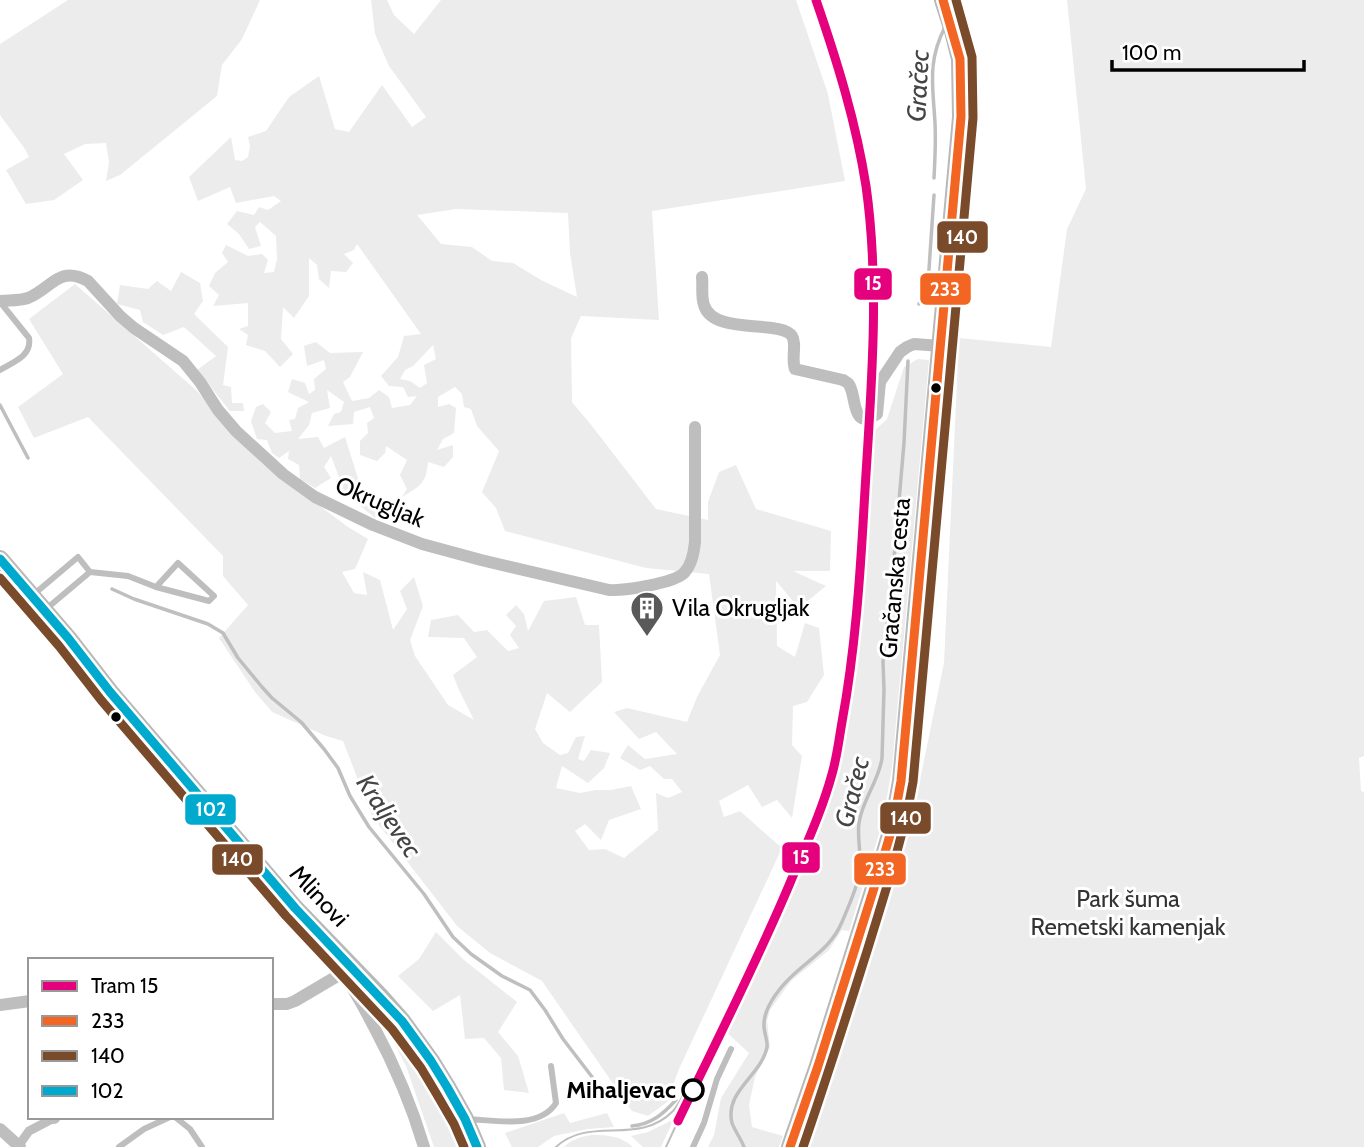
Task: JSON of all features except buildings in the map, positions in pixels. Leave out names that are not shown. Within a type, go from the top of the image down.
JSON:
[{"type":"main road","name":"Gračanska cesta","points":[[790,1147],[893,825],[905,757],[961,117],[960,60],[944,6]]},
{"type":"main road","name":"Mlinovi","points":[[0,559],[277,888],[402,1021],[431,1061],[465,1119],[477,1147]]},
{"type":"street","name":"Okrugljak","points":[[0,301],[27,298],[65,275],[82,277],[126,321],[183,361],[236,432],[283,474],[315,497],[373,525],[422,544],[599,589],[616,591],[668,581],[683,574],[687,568],[695,542],[695,427]]},
{"type":"street","points":[[702,277],[704,305],[711,316],[728,323],[790,334],[794,340],[795,369],[848,383],[855,410],[863,417],[869,418],[877,414],[880,382],[900,352],[914,345],[941,346]]},
{"type":"street","points":[[273,1004],[295,1002],[340,975],[344,976],[394,1065],[411,1102],[424,1147]]},
{"type":"street","points":[[0,1006],[28,1001]]},
{"type":"street","points":[[0,1129],[19,1146],[29,1131],[51,1119]]},
{"type":"lane","points":[[0,301],[29,338],[30,345],[29,350],[22,356],[0,370]]},
{"type":"lane","points":[[32,596],[78,557],[90,572],[128,576],[156,587],[209,601],[214,596],[178,563],[156,587]]},
{"type":"lane","points":[[45,610],[90,572]]},
{"type":"lane","points":[[693,1147],[730,1049]]},
{"type":"lane","points":[[465,1119],[519,1122],[546,1114],[556,1103],[551,1066]]},
{"type":"lane","points":[[119,1147],[144,1129],[168,1119]]},
{"type":"lane","points":[[176,1119],[190,1129],[202,1147]]},
{"type":"green space","points":[[68,0],[260,0],[242,39],[222,65],[217,96],[120,175],[106,181],[109,162],[106,143],[85,144],[64,154],[83,180],[54,200],[26,204],[6,170],[29,157],[0,115],[0,44]]},
{"type":"green space","points":[[371,0],[387,0],[394,15],[414,34],[441,0],[796,0],[828,94],[845,181],[652,211],[659,320],[581,316],[571,338],[572,402],[656,509],[708,520],[708,502],[719,472],[736,465],[756,509],[831,531],[830,571],[793,571],[826,586],[799,608],[776,581],[777,646],[795,657],[805,623],[819,628],[824,675],[807,702],[793,706],[792,745],[802,756],[792,818],[777,800],[762,807],[748,785],[719,801],[724,817],[740,811],[782,848],[679,1069],[667,1102],[648,1116],[632,1111],[542,981],[490,953],[457,926],[372,816],[343,741],[272,712],[255,692],[219,638],[248,605],[223,576],[223,556],[88,417],[34,438],[18,407],[63,374],[29,319],[75,284],[196,390],[262,463],[368,539],[355,569],[342,572],[354,593],[367,595],[363,572],[380,580],[393,630],[407,609],[400,591],[414,577],[423,606],[410,640],[415,656],[448,705],[474,720],[453,675],[477,657],[464,638],[428,637],[431,620],[458,615],[474,632],[487,630],[508,651],[519,648],[510,635],[516,626],[506,615],[516,605],[524,614],[528,631],[544,601],[576,597],[585,625],[599,625],[602,682],[570,712],[547,693],[535,729],[543,743],[560,755],[568,753],[576,737],[585,736],[578,759],[584,761],[591,750],[610,753],[604,768],[588,783],[562,766],[556,788],[580,793],[631,786],[641,809],[609,820],[601,840],[585,824],[575,831],[589,850],[605,849],[624,858],[658,830],[656,793],[668,798],[682,792],[672,779],[664,779],[650,766],[640,770],[620,758],[628,745],[645,759],[677,754],[656,732],[639,739],[614,712],[627,708],[687,722],[720,655],[709,574],[646,568],[505,531],[496,508],[482,492],[499,451],[477,426],[471,409],[464,407],[462,394],[455,387],[438,397],[438,407],[449,404],[456,408],[454,433],[443,439],[437,450],[453,445],[453,457],[444,467],[428,462],[421,484],[402,497],[407,489],[400,475],[407,460],[386,446],[385,453],[377,461],[360,455],[360,441],[368,433],[367,423],[374,418],[370,407],[354,412],[353,424],[328,426],[334,414],[341,412],[344,402],[327,390],[330,408],[312,413],[309,425],[298,439],[318,437],[324,448],[345,437],[363,494],[386,499],[375,518],[345,493],[331,456],[324,467],[331,478],[315,488],[300,479],[299,465],[288,459],[289,451],[279,458],[272,453],[267,440],[257,439],[251,421],[256,407],[263,404],[271,412],[265,423],[275,433],[292,431],[289,420],[295,419],[298,408],[309,402],[288,392],[292,379],[305,383],[309,394],[315,390],[314,379],[326,369],[324,360],[307,366],[304,346],[316,342],[330,353],[363,352],[350,377],[343,382],[352,401],[369,398],[379,390],[389,397],[392,408],[410,405],[417,396],[408,397],[403,387],[389,386],[381,376],[398,357],[404,336],[421,334],[357,244],[354,250],[344,254],[353,263],[346,272],[331,271],[329,288],[319,279],[317,265],[309,258],[309,296],[294,318],[283,307],[281,339],[293,354],[280,367],[265,351],[246,345],[248,335],[239,329],[248,326],[248,303],[213,306],[219,295],[209,286],[215,273],[228,262],[222,253],[226,245],[248,256],[262,254],[268,260],[264,273],[274,272],[277,259],[276,236],[260,222],[255,227],[261,246],[249,249],[239,234],[227,224],[237,211],[254,215],[259,207],[268,210],[281,201],[274,196],[236,203],[230,187],[198,201],[189,177],[231,137],[235,160],[242,161],[248,157],[248,137],[266,131],[289,97],[319,76],[335,129],[349,132],[382,85],[412,127],[426,117],[389,66],[375,34]],"holes":[[[456,209],[568,213],[570,253],[577,297],[513,263],[492,261],[472,247],[441,244],[417,215]],[[433,345],[436,359],[424,365],[427,383],[420,388],[410,381],[400,379],[405,370],[413,366]]]},
{"type":"green space","name":"Park šuma Remetski kamenjak","points":[[1067,0],[1364,0],[1364,756],[1359,758],[1361,791],[1364,792],[1364,1147],[805,1147],[885,913],[914,809],[944,663],[959,338],[1051,347],[1067,229],[1086,189]]},
{"type":"green space","points":[[181,272],[200,283],[203,301],[194,314],[228,347],[223,385],[231,387],[232,403],[243,403],[244,411],[230,411],[197,370],[216,356],[184,327],[163,335],[143,322],[140,310],[117,304],[120,285],[148,289],[157,281],[171,291]]},
{"type":"green space","points":[[918,359],[929,360],[892,767],[883,821],[849,931],[842,930],[829,950],[791,981],[770,1010],[767,1021],[770,1047],[755,1077],[749,1105],[752,1127],[783,1136],[779,1147],[708,1147],[714,1135],[721,1098],[749,1053],[726,1032],[821,819],[849,712],[857,665],[863,594],[871,434],[887,419],[904,367]]},
{"type":"green space","points":[[436,932],[464,960],[517,1002],[498,1032],[518,1056],[529,1093],[504,1090],[501,1058],[484,1038],[465,1039],[460,995],[433,1011],[398,976],[419,959]]},
{"type":"green space","points":[[374,997],[424,1060],[470,1147],[434,1147],[406,1066],[371,999]]},
{"type":"green space","points":[[564,1113],[570,1123],[607,1113],[614,1127],[554,1136],[538,1147],[512,1147],[505,1133]]},
{"type":"green space","points":[[674,1119],[661,1147],[643,1147],[631,1136],[648,1132]]},
{"type":"green space","points":[[592,1135],[614,1137],[633,1147],[564,1147],[577,1139]]},
{"type":"waterway","name":"Gračec","points":[[954,11],[957,0]]},
{"type":"waterway","name":"Gračec","points":[[934,178],[932,74],[939,40],[945,27]]},
{"type":"waterway","name":"Gračec","points":[[919,304],[928,284],[934,195]]},
{"type":"waterway","name":"Gračec","points":[[744,1147],[732,1123],[731,1112],[738,1092],[764,1057],[767,1045],[764,1020],[768,1007],[784,984],[825,947],[837,932],[859,873],[859,823],[882,758],[883,662],[904,443],[908,361]]},
{"type":"waterway","name":"Kraljevec","points":[[0,405],[28,458]]},
{"type":"waterway","name":"Kraljevec","points":[[112,589],[208,624],[223,633],[238,658],[262,687],[301,722],[324,749],[338,768],[350,796],[369,827],[424,894],[453,937],[502,976],[530,990],[609,1099]]},
{"type":"waterway","points":[[632,1126],[657,1118],[676,1100]]},
{"type":"tram line","name":"15","points":[[678,1121],[764,943],[818,815],[835,761],[850,669],[859,588],[871,387],[873,266],[866,186],[857,139],[816,0]]},
{"type":"tram line","points":[[556,1147],[569,1138],[584,1133],[630,1130],[659,1122],[673,1111],[688,1087]]},
{"type":"tram line","points":[[666,1147],[678,1121]]},
{"type":"transit line","name":"233","points":[[790,1147],[880,869],[893,825],[901,781],[961,117],[960,59],[943,0]]},
{"type":"transit line","name":"140","points":[[803,1147],[887,886],[913,782],[973,118],[972,57],[956,0]]},
{"type":"transit line","name":"102","points":[[0,559],[295,908],[402,1021],[447,1087],[477,1147]]},
{"type":"transit line","name":"140","points":[[0,578],[286,916],[392,1029],[421,1068],[454,1124],[464,1147]]},
{"type":"place","name":"Vila Okrugljak","points":[[647,638]]},
{"type":"place","name":"Mihaljevac","points":[[693,1090]]}]
